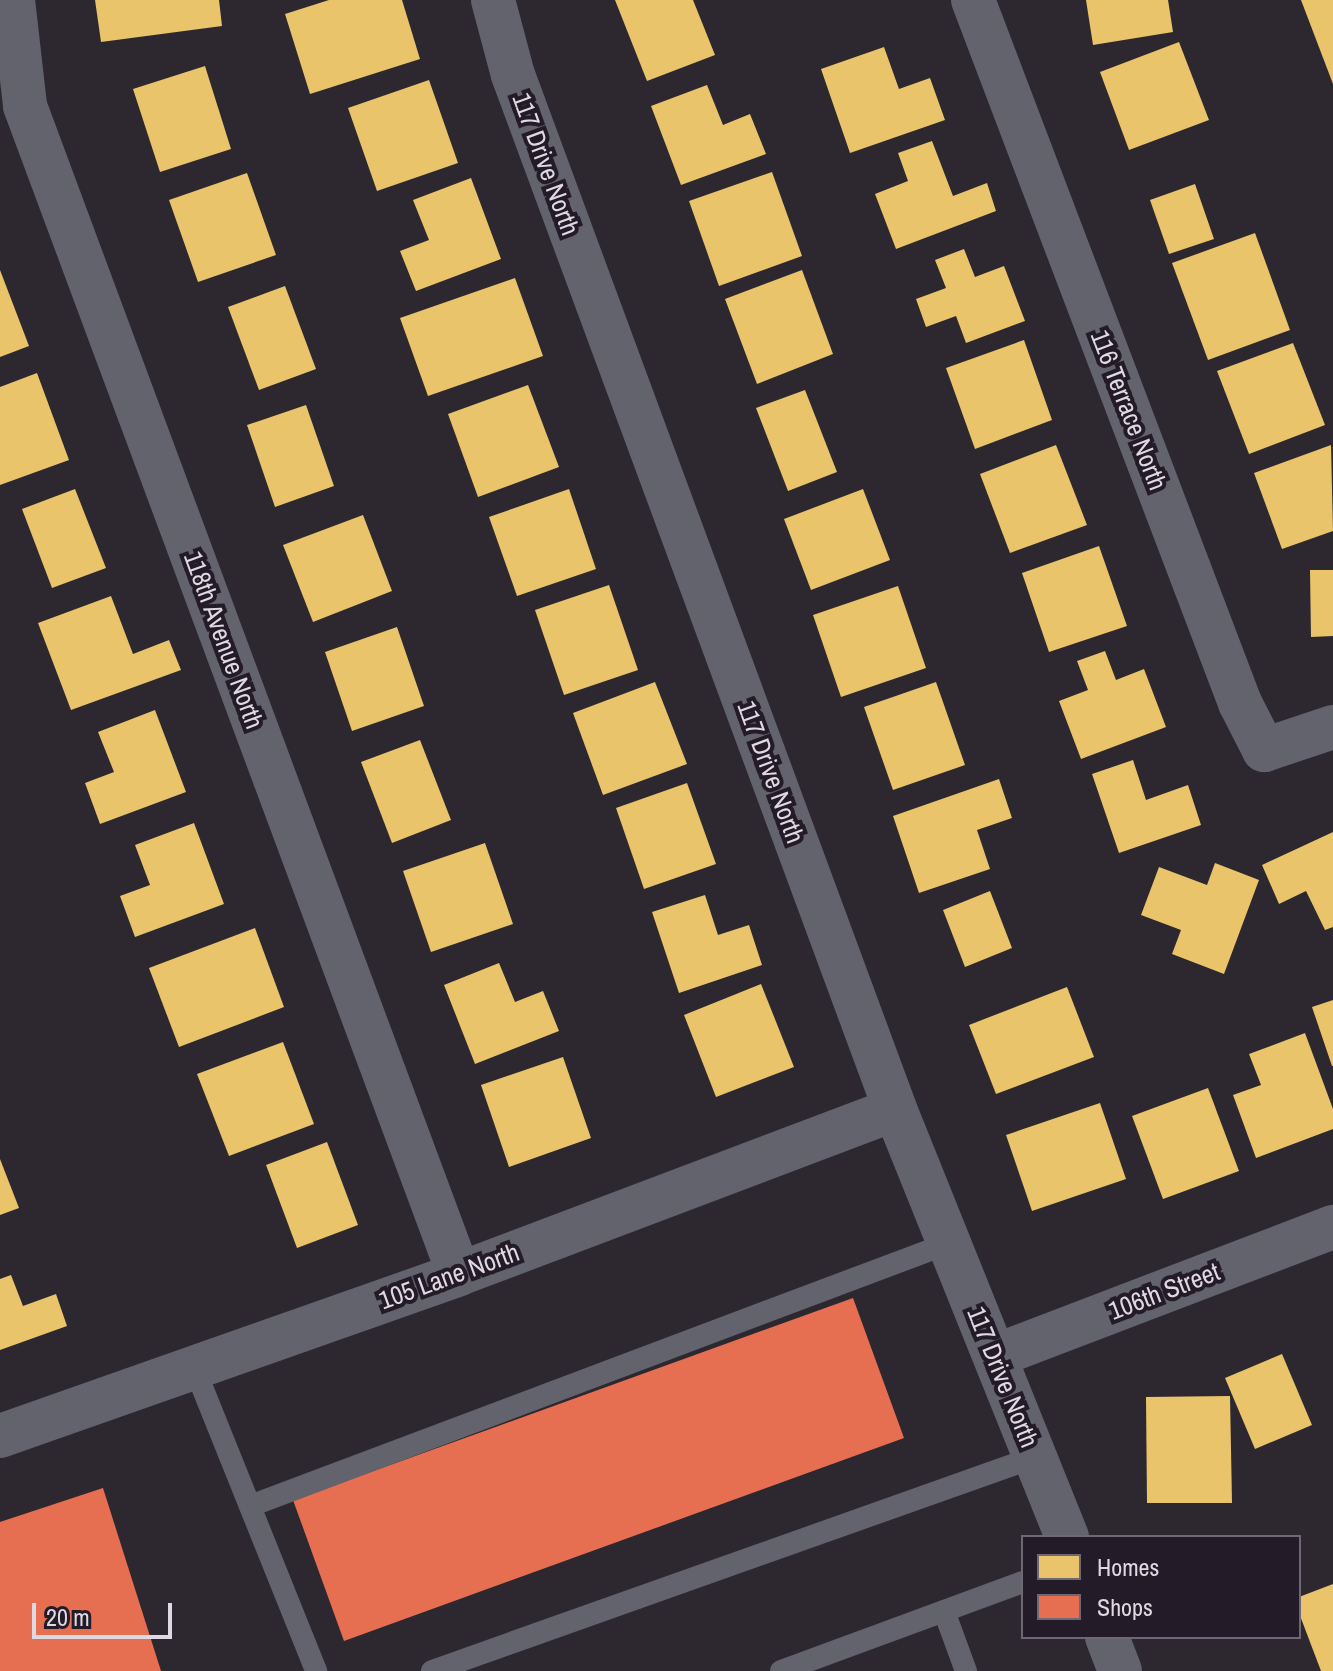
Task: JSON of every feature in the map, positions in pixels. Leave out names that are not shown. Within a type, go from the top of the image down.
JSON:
[{"type":"street","name":"118th Avenue North","points":[[13,0],[25,106],[459,1274]]},
{"type":"street","name":"117 Drive North","points":[[493,0],[513,75],[895,1109],[1066,1535]]},
{"type":"street","name":"116 Terrace North","points":[[973,0],[1240,703],[1264,750],[1333,727]]},
{"type":"street","name":"105 Lane North","points":[[0,1436],[459,1274],[895,1109]]},
{"type":"street","name":"106th Street","points":[[995,1356],[1333,1227]]},
{"type":"street","points":[[1108,1639],[1120,1671]]},
{"type":"lane","points":[[250,1506],[949,1243]]},
{"type":"lane","points":[[194,1367],[316,1671]]},
{"type":"lane","points":[[432,1671],[1035,1457]]},
{"type":"lane","points":[[781,1671],[1021,1583]]},
{"type":"lane","points":[[944,1611],[966,1671]]},
{"type":"building: Homes","points":[[95,0],[219,0],[222,26],[101,42]]},
{"type":"building: Homes","points":[[329,0],[402,0],[420,59],[310,94],[285,14]]},
{"type":"building: Homes","points":[[615,0],[693,0],[715,55],[647,81]]},
{"type":"building: Homes","points":[[1086,0],[1168,0],[1173,32],[1093,45]]},
{"type":"building: Homes","points":[[1301,0],[1333,0],[1333,84]]},
{"type":"building: Homes","points":[[1179,42],[1209,120],[1129,150],[1100,72]]},
{"type":"building: Homes","points":[[884,47],[899,89],[930,78],[945,120],[850,153],[821,69]]},
{"type":"building: Homes","points":[[205,66],[231,149],[160,172],[133,89]]},
{"type":"building: Homes","points":[[429,80],[458,163],[377,191],[348,108]]},
{"type":"building: Homes","points":[[707,85],[723,125],[750,114],[766,154],[681,185],[651,106]]},
{"type":"building: Homes","points":[[932,141],[953,196],[987,183],[996,211],[896,249],[875,194],[908,181],[898,153]]},
{"type":"building: Homes","points":[[772,172],[802,256],[719,286],[689,201]]},
{"type":"building: Homes","points":[[247,173],[276,255],[198,282],[169,200]]},
{"type":"building: Homes","points":[[471,178],[501,259],[416,291],[400,251],[429,240],[413,200]]},
{"type":"building: Homes","points":[[1195,184],[1214,239],[1169,254],[1150,200]]},
{"type":"building: Homes","points":[[1255,233],[1290,330],[1208,360],[1172,263]]},
{"type":"building: Homes","points":[[964,249],[975,277],[1004,266],[1025,321],[966,343],[956,316],[926,327],[916,299],[946,288],[935,260]]},
{"type":"building: Homes","points":[[0,270],[29,346],[0,357]]},
{"type":"building: Homes","points":[[802,270],[833,354],[757,384],[725,299]]},
{"type":"building: Homes","points":[[515,278],[543,356],[428,396],[400,318]]},
{"type":"building: Homes","points":[[285,286],[316,369],[259,390],[228,307]]},
{"type":"building: Homes","points":[[1024,340],[1052,420],[975,449],[946,368]]},
{"type":"building: Homes","points":[[1293,343],[1325,425],[1249,454],[1217,371]]},
{"type":"building: Homes","points":[[37,373],[69,460],[0,485],[0,387]]},
{"type":"building: Homes","points":[[528,385],[559,467],[478,497],[448,414]]},
{"type":"building: Homes","points":[[805,390],[837,472],[788,491],[756,408]]},
{"type":"building: Homes","points":[[306,405],[334,486],[275,507],[247,425]]},
{"type":"building: Homes","points":[[1056,445],[1087,525],[1010,553],[980,474]]},
{"type":"building: Homes","points":[[1331,445],[1333,531],[1282,549],[1254,473]]},
{"type":"building: Homes","points":[[75,489],[106,568],[52,588],[22,509]]},
{"type":"building: Homes","points":[[569,489],[596,569],[517,596],[489,517]]},
{"type":"building: Homes","points":[[863,489],[890,560],[811,590],[784,519]]},
{"type":"building: Homes","points":[[363,515],[392,591],[313,622],[283,545]]},
{"type":"building: Homes","points":[[1099,546],[1127,626],[1049,652],[1022,573]]},
{"type":"building: Homes","points":[[1310,570],[1333,570],[1333,636],[1311,637]]},
{"type":"building: Homes","points":[[609,585],[638,670],[564,695],[535,610]]},
{"type":"building: Homes","points":[[898,586],[926,668],[841,697],[813,615]]},
{"type":"building: Homes","points":[[111,596],[133,654],[169,640],[181,670],[71,710],[38,623]]},
{"type":"building: Homes","points":[[397,627],[424,706],[352,731],[325,652]]},
{"type":"building: Homes","points":[[1105,651],[1116,680],[1144,669],[1166,727],[1081,759],[1059,701],[1088,690],[1077,661]]},
{"type":"building: Homes","points":[[655,682],[687,764],[603,795],[573,713]]},
{"type":"building: Homes","points":[[936,682],[965,765],[893,790],[864,707]]},
{"type":"building: Homes","points":[[155,710],[186,792],[100,824],[85,783],[114,772],[98,732]]},
{"type":"building: Homes","points":[[420,740],[451,820],[392,843],[361,762]]},
{"type":"building: Homes","points":[[1133,760],[1146,800],[1188,785],[1201,825],[1119,853],[1092,774]]},
{"type":"building: Homes","points":[[999,779],[1012,818],[977,830],[990,869],[919,893],[893,816]]},
{"type":"building: Homes","points":[[687,783],[716,864],[644,889],[616,808]]},
{"type":"building: Homes","points":[[194,823],[224,904],[135,937],[120,896],[150,885],[135,845]]},
{"type":"building: Homes","points":[[1333,832],[1333,927],[1325,930],[1306,891],[1279,904],[1262,865]]},
{"type":"building: Homes","points":[[485,843],[513,924],[431,952],[403,871]]},
{"type":"building: Homes","points":[[1215,863],[1259,880],[1224,974],[1172,954],[1181,930],[1141,915],[1159,867],[1207,885]]},
{"type":"building: Homes","points":[[990,891],[1012,948],[965,967],[943,910]]},
{"type":"building: Homes","points":[[705,895],[718,935],[749,925],[762,965],[679,993],[652,912]]},
{"type":"building: Homes","points":[[255,928],[284,1007],[179,1047],[149,968]]},
{"type":"building: Homes","points":[[499,963],[515,1002],[543,991],[559,1031],[475,1064],[444,985]]},
{"type":"building: Homes","points":[[761,984],[794,1067],[716,1097],[684,1015]]},
{"type":"building: Homes","points":[[1067,987],[1094,1057],[996,1094],[969,1025]]},
{"type":"building: Homes","points":[[1333,1000],[1333,1066],[1332,1066],[1312,1007]]},
{"type":"building: Homes","points":[[1305,1033],[1333,1109],[1333,1129],[1256,1158],[1233,1095],[1261,1085],[1249,1054]]},
{"type":"building: Homes","points":[[283,1042],[314,1124],[229,1156],[197,1074]]},
{"type":"building: Homes","points":[[563,1057],[591,1138],[509,1167],[481,1085]]},
{"type":"building: Homes","points":[[1208,1088],[1239,1171],[1163,1199],[1132,1116]]},
{"type":"building: Homes","points":[[1100,1103],[1126,1179],[1032,1211],[1006,1135]]},
{"type":"building: Homes","points":[[327,1142],[358,1225],[297,1248],[266,1165]]},
{"type":"building: Homes","points":[[0,1159],[19,1208],[0,1215]]},
{"type":"building: Homes","points":[[11,1275],[23,1306],[56,1294],[67,1326],[0,1350],[0,1279]]},
{"type":"building: Homes","points":[[1282,1354],[1312,1425],[1255,1449],[1225,1378]]},
{"type":"building: Homes","points":[[1230,1396],[1232,1503],[1147,1503],[1146,1397]]},
{"type":"building: Homes","points":[[1333,1584],[1333,1671],[1321,1671],[1301,1618],[1301,1596]]},
{"type":"building: Shops","points":[[853,1298],[904,1438],[344,1641],[293,1500]]},
{"type":"building: Shops","points":[[103,1488],[161,1671],[0,1671],[0,1522]]}]
